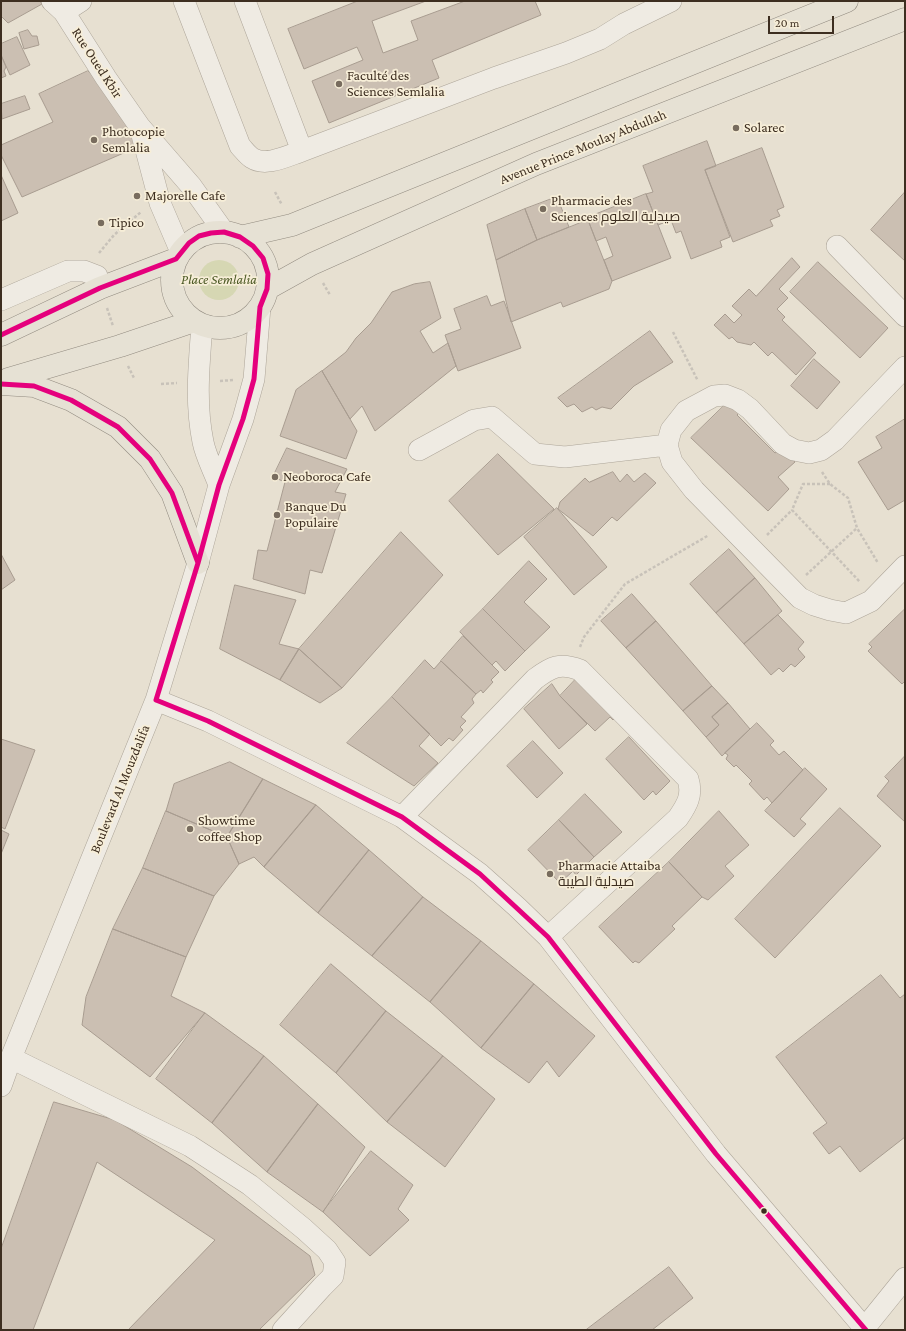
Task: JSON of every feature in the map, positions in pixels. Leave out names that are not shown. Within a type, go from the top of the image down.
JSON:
[{"type":"main road","points":[[232,234],[253,246],[262,258],[268,274],[264,298],[249,319],[234,326],[218,329],[198,323],[183,312],[176,300],[172,287],[172,273],[179,256],[189,243],[199,236],[211,233],[232,234],[292,225],[847,1]]},
{"type":"main road","name":"Avenue Prince Moulay Abdullah","points":[[264,298],[312,264],[536,164],[905,20]]},
{"type":"main road","points":[[1,335],[100,288],[179,256]]},
{"type":"main road","points":[[1,382],[198,323]]},
{"type":"main road","points":[[1,382],[34,386],[71,400],[118,427],[150,459],[172,493],[198,563]]},
{"type":"street","points":[[184,1],[240,146],[251,157],[260,161],[271,160],[302,151],[494,78],[566,53],[600,39],[624,24],[671,1]]},
{"type":"street","points":[[246,1],[302,151]]},
{"type":"street","name":"Rue Oued Kbir","points":[[66,5],[106,78],[140,127],[232,234]]},
{"type":"street","name":"Rue Oued Kbir","points":[[140,127],[160,203],[179,256]]},
{"type":"street","points":[[837,246],[905,316]]},
{"type":"street","points":[[1,300],[68,271],[84,271],[97,276],[100,288]]},
{"type":"street","name":"Boulevard Al Mouzdalifa","points":[[1,1086],[156,700],[198,563],[219,485],[243,419],[254,379],[264,298]]},
{"type":"street","points":[[198,323],[198,415],[204,444],[219,485]]},
{"type":"street","points":[[905,367],[835,440],[821,450],[809,453],[794,450],[783,444],[750,409],[738,400],[725,395],[714,396],[686,411],[671,430],[667,445],[672,462],[694,490],[800,598],[814,605],[846,613],[871,601],[905,566]]},
{"type":"street","points":[[419,450],[474,420],[492,417],[535,454],[565,457],[667,445]]},
{"type":"street","points":[[402,817],[535,679],[548,669],[560,666],[571,666],[580,670],[688,779],[691,787],[690,795],[685,807],[678,818],[548,937]]},
{"type":"street","points":[[156,700],[208,721],[402,817],[480,874],[548,937],[716,1154],[864,1329],[905,1278]]},
{"type":"street","points":[[11,1058],[190,1146],[250,1185],[304,1228],[327,1250],[335,1262],[333,1276],[283,1330]]},
{"type":"path","points":[[84,271],[114,235],[140,213]]},
{"type":"path","points":[[673,332],[707,400]]},
{"type":"path","points":[[809,453],[830,484],[848,498],[857,528],[870,548],[882,590]]},
{"type":"path","points":[[752,548],[792,510],[803,484],[830,484]]},
{"type":"path","points":[[792,510],[831,552],[882,590]]},
{"type":"path","points":[[571,666],[584,637],[625,584],[728,524]]},
{"type":"path","points":[[791,589],[857,528]]},
{"type":"green space","name":"Place Semlalia","points":[[223,260],[230,263],[236,269],[239,280],[238,288],[230,297],[223,300],[215,300],[208,297],[200,288],[199,276],[202,269],[211,261]]},
{"type":"building","points":[[1,1],[40,1],[42,4],[8,23],[1,16]]},
{"type":"building","points":[[358,1],[426,1],[372,21],[383,53],[418,40],[411,21],[465,1],[535,1],[541,15],[432,60],[439,78],[329,123],[312,81],[363,60],[357,47],[304,69],[288,29]]},
{"type":"building","points":[[28,30],[32,36],[37,36],[39,45],[24,49],[19,33]]},
{"type":"building","points":[[17,37],[30,65],[10,75],[1,55],[1,44]]},
{"type":"building","points":[[1,55],[6,67],[4,71],[6,76],[1,78]]},
{"type":"building","points":[[88,71],[140,127],[133,149],[22,197],[1,155],[1,145],[53,122],[39,94]]},
{"type":"building","points":[[25,96],[30,109],[2,119],[1,104]]},
{"type":"building","points":[[707,141],[716,166],[705,170],[730,237],[720,241],[722,247],[691,259],[681,231],[676,233],[671,220],[658,225],[646,194],[653,192],[643,166]]},
{"type":"building","points":[[762,148],[784,207],[777,210],[780,216],[770,220],[773,226],[733,242],[705,170]]},
{"type":"building","points":[[1,175],[18,213],[1,221]]},
{"type":"building","points":[[905,192],[905,261],[871,230]]},
{"type":"building","points":[[646,194],[671,258],[612,281],[604,260],[613,256],[606,237],[596,241],[588,220],[584,219]]},
{"type":"building","points":[[557,197],[569,227],[537,240],[525,209]]},
{"type":"building","points":[[525,209],[537,240],[496,260],[487,225]]},
{"type":"building","points":[[588,220],[612,281],[609,289],[563,307],[561,302],[511,322],[496,260],[537,240]]},
{"type":"building","points":[[792,258],[800,267],[779,289],[788,298],[777,309],[785,317],[782,320],[816,353],[796,375],[772,352],[768,356],[754,342],[751,345],[737,342],[732,337],[729,339],[714,325],[725,314],[734,323],[742,315],[732,306],[749,289],[756,296]]},
{"type":"building","points":[[818,262],[888,328],[860,358],[790,292]]},
{"type":"building","points":[[430,282],[441,318],[420,331],[433,353],[448,343],[456,366],[375,431],[362,406],[350,419],[322,371],[346,352],[356,338],[371,323],[392,292],[414,284]]},
{"type":"building","points":[[487,296],[491,306],[504,301],[521,348],[458,371],[445,335],[461,329],[454,309]]},
{"type":"building","points":[[650,331],[673,362],[634,386],[611,409],[602,407],[596,410],[592,407],[582,412],[574,404],[567,407],[558,398]]},
{"type":"building","points":[[814,359],[840,382],[817,409],[791,386]]},
{"type":"building","points":[[322,371],[357,431],[346,459],[280,436],[296,390]]},
{"type":"building","points":[[730,400],[741,411],[737,415],[775,453],[781,449],[795,462],[778,477],[789,489],[768,511],[691,438]]},
{"type":"building","points":[[905,419],[905,500],[888,510],[858,462],[882,448],[876,437]]},
{"type":"building","points":[[287,448],[347,469],[335,492],[346,494],[322,573],[310,570],[305,594],[253,579],[258,550],[267,551],[285,482],[273,477]]},
{"type":"building","points":[[498,454],[554,509],[498,555],[449,501]]},
{"type":"building","points":[[613,472],[620,482],[627,474],[634,482],[645,473],[656,483],[617,521],[612,517],[593,536],[558,509],[560,502],[585,478],[589,482]]},
{"type":"building","points":[[557,508],[607,567],[574,595],[524,537]]},
{"type":"building","points":[[401,532],[443,575],[342,688],[299,649]]},
{"type":"building","points":[[729,549],[755,578],[716,613],[690,584]]},
{"type":"building","points":[[1,554],[15,580],[1,590]]},
{"type":"building","points":[[529,561],[547,579],[524,602],[550,627],[525,651],[483,609]]},
{"type":"building","points":[[755,578],[782,611],[744,644],[716,613]]},
{"type":"building","points":[[235,585],[296,600],[279,644],[299,649],[280,680],[220,649]]},
{"type":"building","points":[[632,594],[656,621],[626,648],[601,621]]},
{"type":"building","points":[[483,609],[525,651],[505,671],[496,661],[492,665],[460,632]]},
{"type":"building","points":[[905,609],[905,681],[902,684],[868,651],[872,647],[869,644]]},
{"type":"building","points":[[778,615],[804,642],[798,649],[805,657],[795,667],[791,664],[783,672],[779,668],[771,675],[744,644]]},
{"type":"building","points":[[656,621],[712,686],[683,711],[626,648]]},
{"type":"building","points":[[463,636],[499,672],[491,680],[493,682],[483,693],[481,690],[476,694],[441,661]]},
{"type":"building","points":[[299,649],[342,688],[320,703],[280,680]]},
{"type":"building","points":[[425,660],[434,669],[441,661],[476,694],[472,699],[474,703],[461,717],[466,721],[460,727],[463,730],[453,741],[449,738],[441,746],[392,697]]},
{"type":"building","points":[[576,679],[621,711],[613,720],[610,717],[595,731],[560,696]]},
{"type":"building","points":[[552,684],[560,696],[587,724],[559,749],[524,709]]},
{"type":"building","points":[[712,686],[728,703],[712,717],[719,725],[706,737],[683,711]]},
{"type":"building","points":[[392,697],[430,734],[419,746],[438,763],[414,786],[347,743]]},
{"type":"building","points":[[728,703],[750,729],[722,756],[706,737],[719,725],[712,717]]},
{"type":"building","points":[[757,723],[774,741],[770,745],[779,755],[784,751],[803,770],[772,803],[767,797],[764,800],[749,784],[752,781],[736,765],[734,767],[726,759],[728,755],[725,753]]},
{"type":"building","points":[[629,737],[670,781],[656,795],[653,791],[644,800],[606,759]]},
{"type":"building","points":[[1,739],[35,750],[5,829],[1,827]]},
{"type":"building","points":[[533,741],[563,773],[537,798],[507,766]]},
{"type":"building","points":[[905,756],[905,822],[877,796],[889,781],[885,777]]},
{"type":"building","points":[[230,762],[263,779],[227,837],[166,811],[174,784]]},
{"type":"building","points":[[805,768],[827,789],[800,819],[806,824],[794,837],[765,811]]},
{"type":"building","points":[[263,779],[316,805],[264,867],[254,857],[239,864],[227,837]]},
{"type":"building","points":[[585,794],[622,832],[594,857],[559,820]]},
{"type":"building","points":[[316,805],[369,850],[318,913],[264,867]]},
{"type":"building","points":[[840,808],[881,846],[775,958],[735,919]]},
{"type":"building","points":[[166,811],[227,837],[239,864],[214,896],[143,868]]},
{"type":"building","points":[[719,811],[749,845],[725,866],[734,876],[708,900],[702,897],[669,862]]},
{"type":"building","points":[[559,820],[594,857],[576,875],[573,871],[560,883],[528,850]]},
{"type":"building","points":[[1,830],[9,834],[1,854]]},
{"type":"building","points":[[369,850],[423,897],[372,956],[318,913]]},
{"type":"building","points":[[669,862],[702,897],[672,926],[675,929],[639,963],[635,961],[633,963],[599,927]]},
{"type":"building","points":[[143,868],[214,896],[186,957],[113,929]]},
{"type":"building","points":[[423,897],[481,941],[430,1002],[372,956]]},
{"type":"building","points":[[113,929],[186,957],[171,996],[205,1013],[150,1077],[82,1025],[86,997]]},
{"type":"building","points":[[481,941],[534,984],[481,1048],[430,1002]]},
{"type":"building","points":[[331,964],[386,1011],[336,1073],[280,1025]]},
{"type":"building","points":[[881,975],[900,998],[905,994],[905,1137],[860,1172],[840,1146],[829,1154],[813,1133],[827,1123],[776,1057]]},
{"type":"building","points":[[534,984],[595,1036],[559,1077],[547,1061],[529,1083],[481,1048]]},
{"type":"building","points":[[386,1011],[443,1056],[387,1122],[336,1073]]},
{"type":"building","points":[[205,1013],[264,1056],[212,1123],[156,1079]]},
{"type":"building","points":[[264,1056],[318,1104],[267,1172],[212,1123]]},
{"type":"building","points":[[443,1056],[495,1099],[445,1167],[387,1122]]},
{"type":"building","points":[[54,1102],[115,1120],[192,1167],[310,1256],[315,1275],[259,1330],[128,1330],[215,1240],[97,1162],[33,1330],[1,1330],[1,1249]]},
{"type":"building","points":[[318,1104],[365,1147],[323,1212],[267,1172]]},
{"type":"building","points":[[371,1151],[413,1185],[398,1209],[409,1220],[370,1256],[323,1212]]},
{"type":"building","points":[[669,1267],[693,1298],[652,1330],[586,1330]]},
{"type":"transit line","points":[[1,335],[100,288],[176,259],[189,243],[199,236],[224,232],[240,237],[253,246],[263,258],[268,274],[267,289],[260,307],[254,379],[243,419],[219,485],[198,563],[156,700]]},
{"type":"transit line","points":[[1,384],[34,386],[71,400],[118,427],[150,459],[172,493],[198,563]]},
{"type":"transit line","points":[[156,700],[208,721],[402,817],[480,874],[548,937],[716,1154],[866,1330]]},
{"type":"place","name":"Faculté des Sciences Semlalia","points":[[339,84]]},
{"type":"place","name":"Solarec","points":[[736,128]]},
{"type":"place","name":"Photocopie Semlalia","points":[[94,140]]},
{"type":"place","name":"Majorelle Cafe","points":[[137,196]]},
{"type":"place","name":"Pharmacie des Sciences صيدلية العلوم","points":[[543,209]]},
{"type":"place","name":"Tipico","points":[[101,223]]},
{"type":"place","name":"Neoboroca Cafe","points":[[275,477]]},
{"type":"place","name":"Banque Du Populaire","points":[[277,515]]},
{"type":"place","name":"Showtime coffee Shop","points":[[190,829]]},
{"type":"place","name":"Pharmacie Attaiba صيدلية الطيبة","points":[[550,874]]}]
